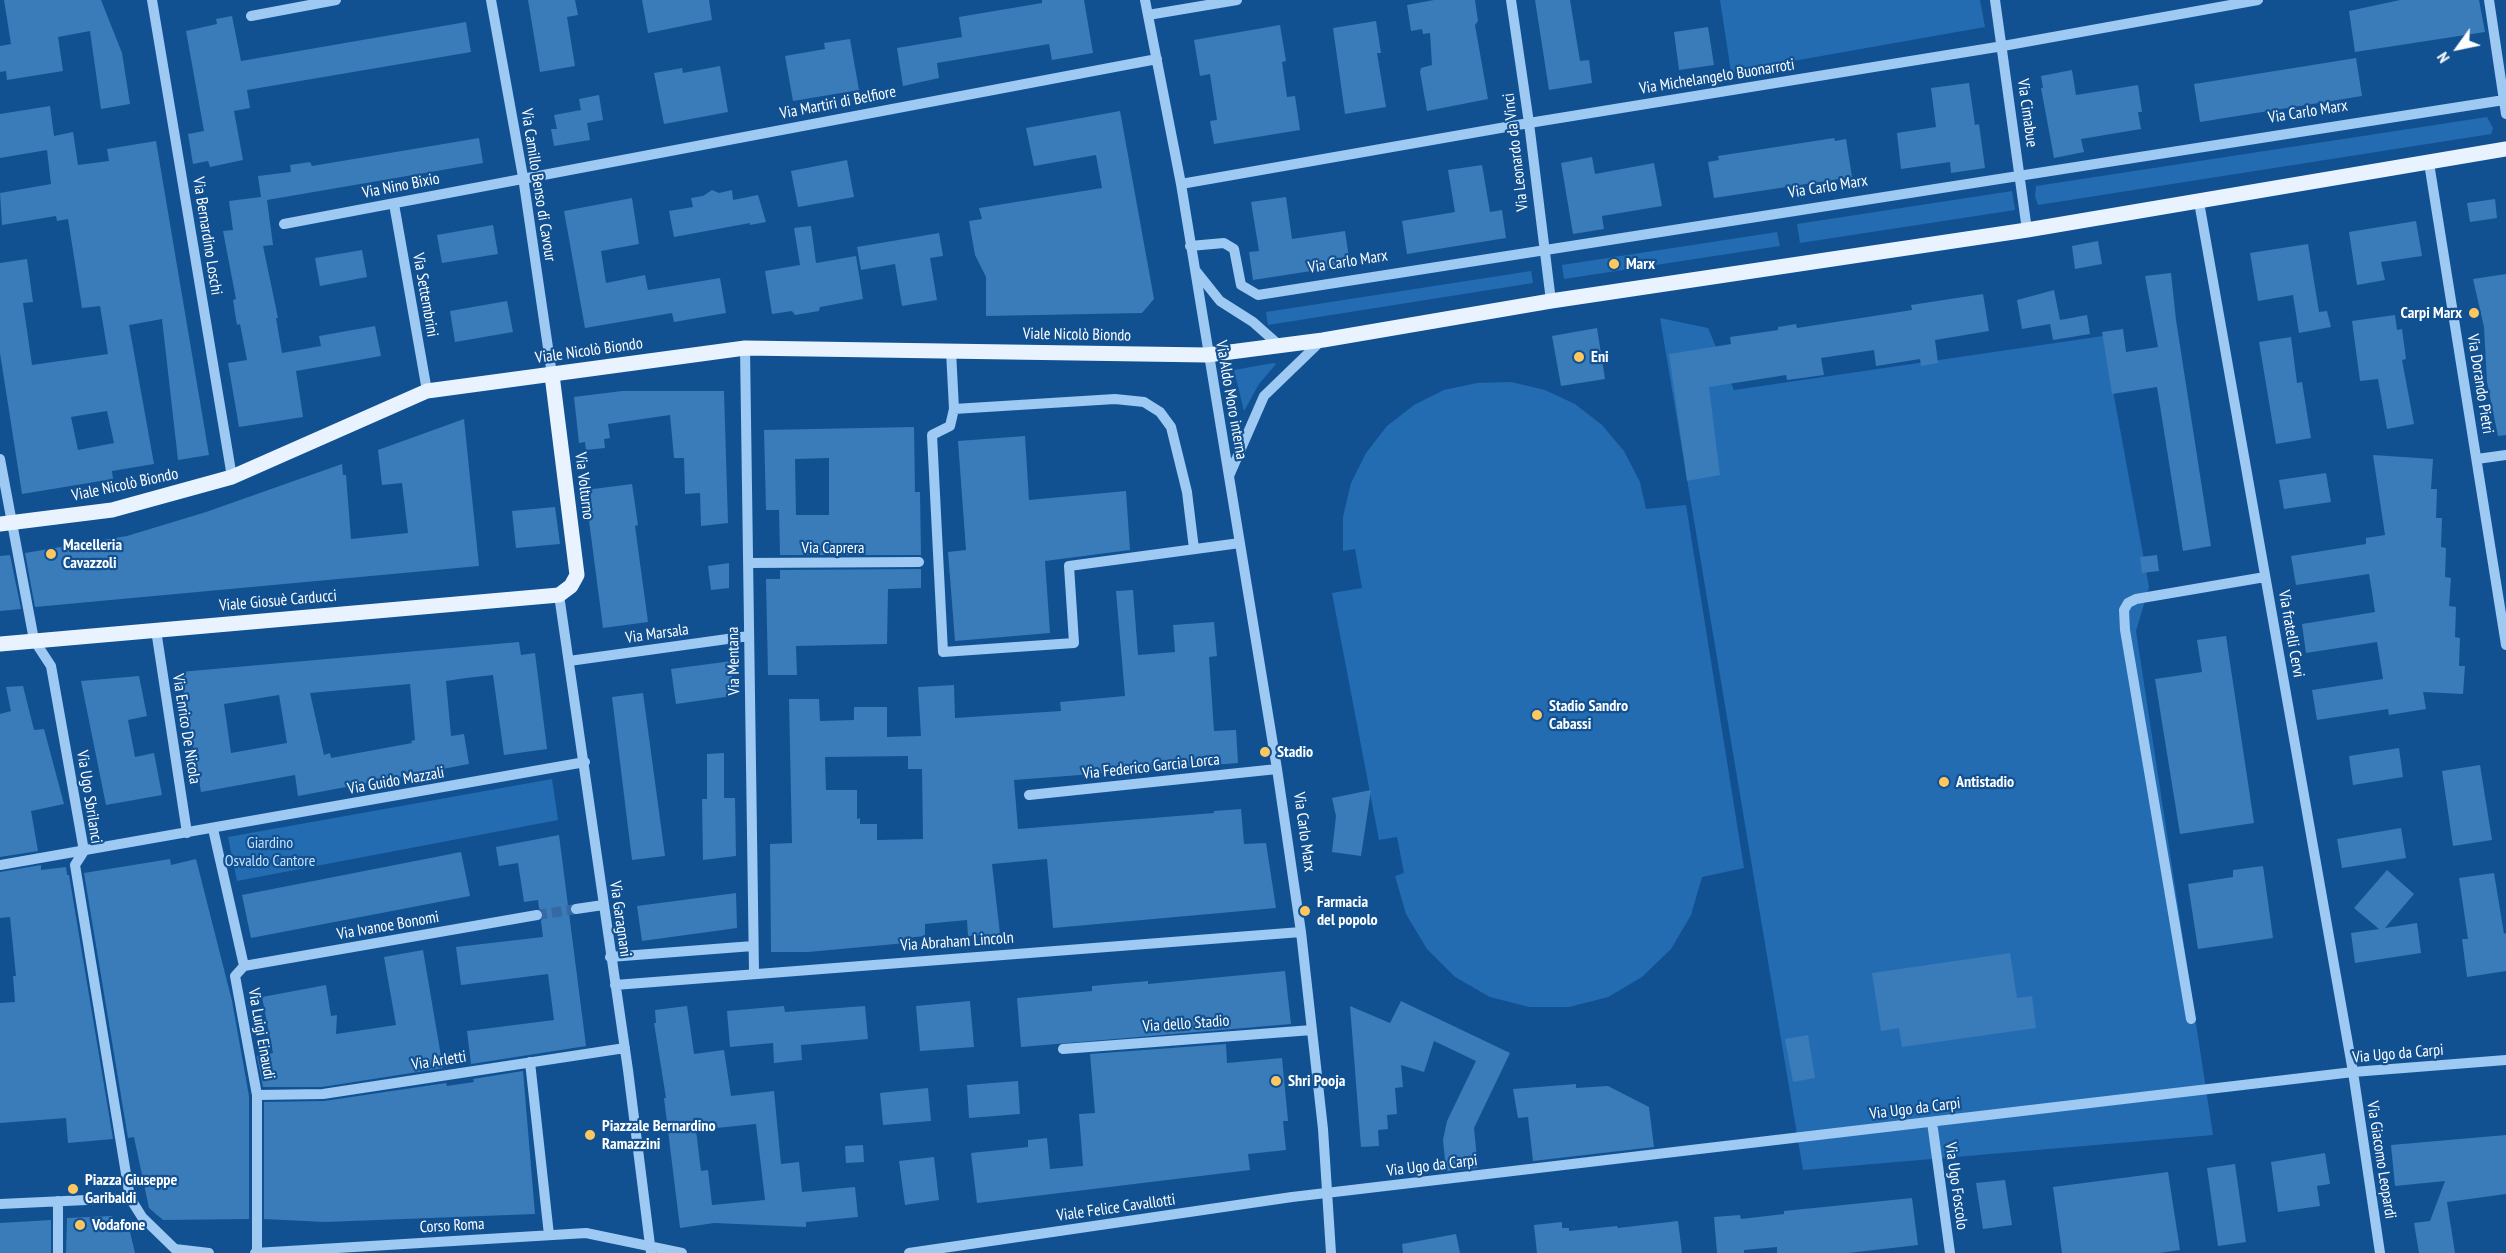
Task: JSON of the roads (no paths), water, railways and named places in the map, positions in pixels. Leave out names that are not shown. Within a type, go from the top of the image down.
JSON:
[{"type":"main road","points":[[1207,355],[1323,340],[1551,301],[2027,230],[2506,149]]},
{"type":"main road","name":"Viale Nicolò Biondo","points":[[5,524],[112,510],[232,477],[427,391],[745,348],[1207,355]]},
{"type":"main road","name":"Via Volturno","points":[[552,375],[577,575],[571,586],[560,595]]},
{"type":"main road","name":"Viale Giosuè Carducci","points":[[0,644],[560,595]]},
{"type":"street","name":"Via Bernardino Loschi","points":[[152,0],[232,477]]},
{"type":"street","points":[[250,15],[336,0]]},
{"type":"street","name":"Via Camillo Benso di Cavour","points":[[491,0],[523,177],[552,375]]},
{"type":"street","name":"Via Aldo Moro interna","points":[[1145,0],[1158,59],[1229,477]]},
{"type":"street","points":[[1148,15],[1237,0]]},
{"type":"street","name":"Via Leonardo da Vinci","points":[[1511,0],[1551,301]]},
{"type":"street","name":"Via Cimabue","points":[[1995,0],[2027,230]]},
{"type":"street","name":"Via Michelangelo Buonarroti","points":[[1180,184],[1529,123],[2003,46],[2258,0]]},
{"type":"street","points":[[2489,0],[2506,114]]},
{"type":"street","name":"Via Martiri di Belfiore","points":[[523,177],[1158,59]]},
{"type":"street","name":"Via Carlo Marx","points":[[1190,246],[1224,243],[1234,249],[1241,285],[1258,295],[2504,100]]},
{"type":"street","name":"Via Dorando Pietri","points":[[2429,163],[2506,645]]},
{"type":"street","name":"Via Nino Bixio","points":[[284,224],[523,177]]},
{"type":"street","name":"Via fratelli Cervi","points":[[2199,202],[2353,1072]]},
{"type":"street","name":"Via Settembrini","points":[[394,204],[427,391]]},
{"type":"street","name":"Via Aldo Moro interna","points":[[1194,268],[1220,301],[1253,322],[1280,346]]},
{"type":"street","name":"Via Aldo Moro interna","points":[[1229,477],[1264,396],[1323,340]]},
{"type":"street","name":"Via Mentana","points":[[745,348],[754,972]]},
{"type":"street","points":[[951,351],[954,409],[950,426],[932,435],[943,652],[1074,643],[1069,566],[1240,543]]},
{"type":"street","points":[[954,409],[1115,399],[1144,402],[1160,412],[1172,426],[1187,492],[1194,549]]},
{"type":"street","points":[[2476,459],[2506,454]]},
{"type":"street","name":"Via Ugo Sbrilanci","points":[[0,459],[5,524],[34,640],[51,666],[84,851],[75,865],[118,1114],[130,1198]]},
{"type":"street","name":"Via Carlo Marx","points":[[1229,477],[1301,932],[1328,1194],[1331,1253]]},
{"type":"street","name":"Via Caprera","points":[[748,563],[919,562]]},
{"type":"street","points":[[2191,1019],[2125,630],[2124,610],[2128,603],[2136,599],[2265,577]]},
{"type":"street","name":"Via Garagnani","points":[[560,595],[585,762],[610,957],[625,1048],[650,1250]]},
{"type":"street","name":"Via Enrico De Nicola","points":[[156,630],[187,833]]},
{"type":"street","name":"Via Marsala","points":[[569,662],[749,636]]},
{"type":"street","name":"Via Guido Mazzali","points":[[0,865],[585,762]]},
{"type":"street","name":"Via Federico Garcia Lorca","points":[[1029,795],[1277,769]]},
{"type":"street","name":"Via Luigi Einaudi","points":[[213,829],[244,966],[235,976],[257,1095],[256,1253]]},
{"type":"street","points":[[576,909],[603,905]]},
{"type":"street","name":"Via Ivanoe Bonomi","points":[[244,966],[537,915]]},
{"type":"street","name":"Via Abraham Lincoln","points":[[615,985],[754,972],[1301,932]]},
{"type":"street","points":[[610,957],[753,946]]},
{"type":"street","name":"Via dello Stadio","points":[[1063,1049],[1312,1030]]},
{"type":"street","name":"Via Arletti","points":[[257,1095],[323,1094],[625,1048]]},
{"type":"street","name":"Via Ugo da Carpi","points":[[1328,1194],[2353,1072],[2506,1060]]},
{"type":"street","points":[[530,1062],[549,1235]]},
{"type":"street","name":"Via Giacomo Leopardi","points":[[2353,1072],[2380,1253]]},
{"type":"street","name":"Via Ugo Foscolo","points":[[1932,1122],[1950,1253]]},
{"type":"street","name":"Viale Felice Cavallotti","points":[[909,1253],[1328,1194]]},
{"type":"street","points":[[0,1203],[130,1198],[152,1226],[183,1251],[209,1253]]},
{"type":"street","points":[[57,1253],[58,1202]]},
{"type":"street","name":"Corso Roma","points":[[256,1253],[586,1233],[650,1250]]},
{"type":"street","points":[[650,1250],[682,1253]]},
{"type":"tunnel","points":[[537,915],[576,909]]},
{"type":"place","name":"Marx","points":[[1614,264]]},
{"type":"place","name":"Carpi Marx","points":[[2474,313]]},
{"type":"place","name":"Eni","points":[[1579,357]]},
{"type":"place","name":"Macelleria Cavazzoli","points":[[51,554]]},
{"type":"place","name":"Stadio Sandro Cabassi","points":[[1537,715]]},
{"type":"place","name":"Stadio","points":[[1265,752]]},
{"type":"place","name":"Antistadio","points":[[1944,782]]},
{"type":"place","name":"Farmacia del popolo","points":[[1305,911]]},
{"type":"place","name":"Shri Pooja","points":[[1276,1081]]},
{"type":"place","name":"Piazzale Bernardino Ramazzini","points":[[590,1135]]},
{"type":"place","name":"Piazza Giuseppe Garibaldi","points":[[73,1189]]},
{"type":"place","name":"Vodafone","points":[[80,1225]]},
{"type":"park label","name":"Giardino Osvaldo Cantore","points":[[270,852]]}]
